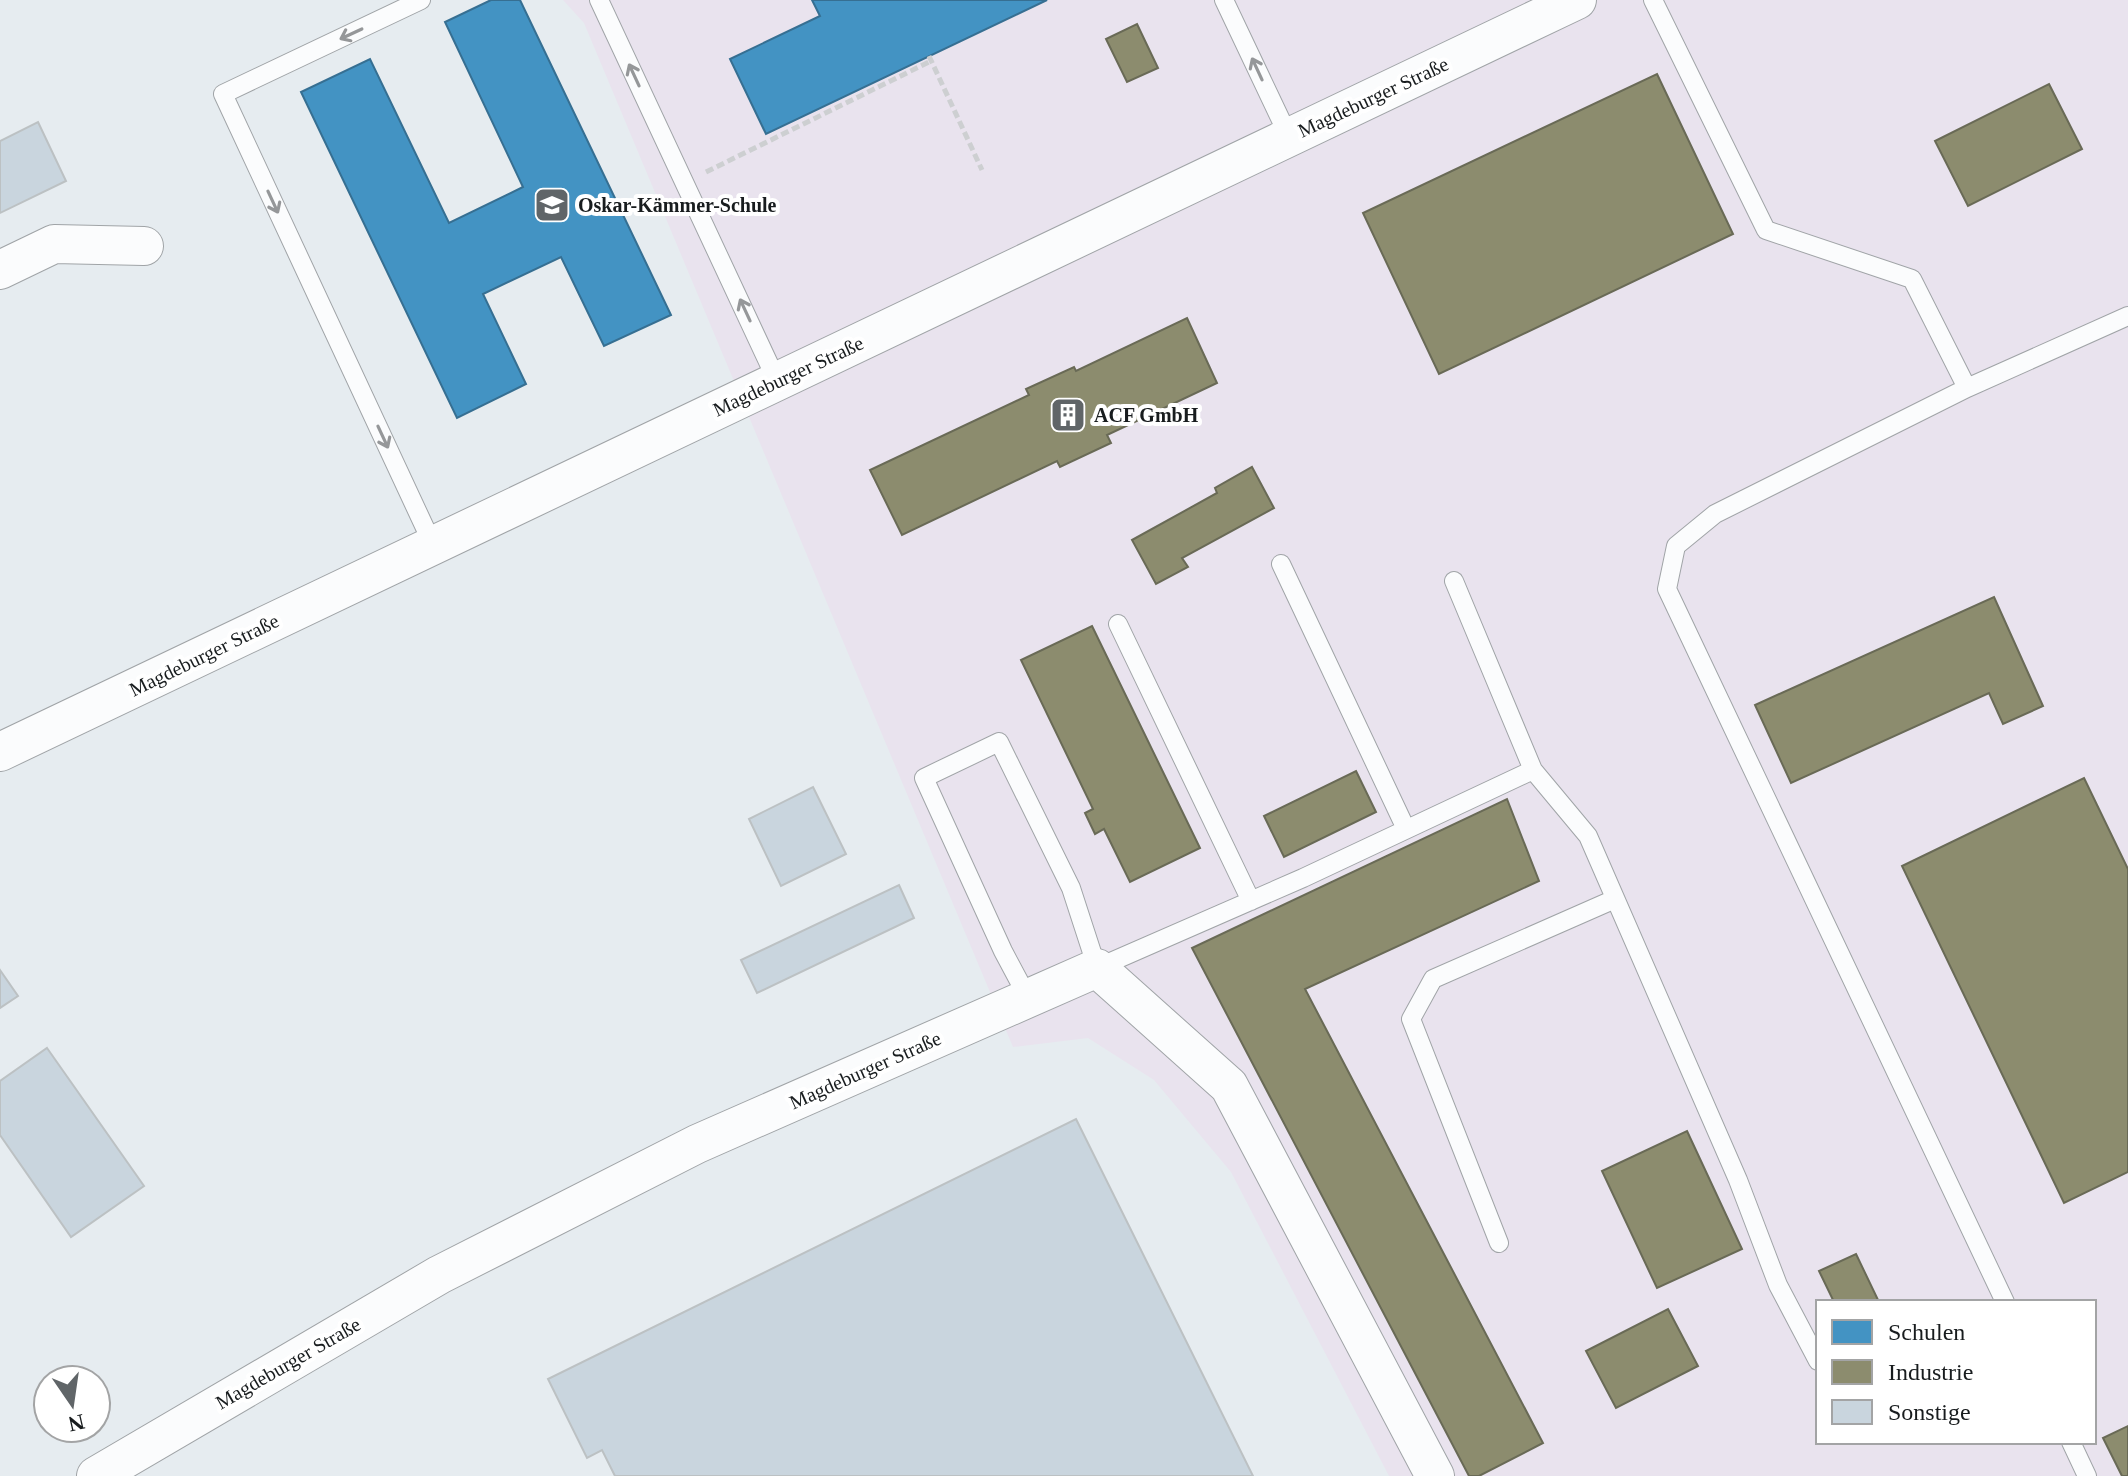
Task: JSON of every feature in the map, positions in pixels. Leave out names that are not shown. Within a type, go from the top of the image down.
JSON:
[{"type":"street","name":"Magdeburger Straße","points":[[0,752],[1577,0]]},
{"type":"street","points":[[0,270],[54,244],[144,246]]},
{"type":"street","name":"Magdeburger Straße","points":[[96,1476],[439,1275],[697,1144],[1097,968]]},
{"type":"street","points":[[1097,968],[1229,1086],[1435,1476]]},
{"type":"lane","points":[[421,0],[223,94],[433,545]]},
{"type":"lane","points":[[599,0],[777,381]]},
{"type":"lane","points":[[1224,0],[1289,137]]},
{"type":"lane","points":[[1653,0],[1766,230],[1912,279],[1967,388]]},
{"type":"lane","points":[[2004,1300],[1667,589],[1676,546],[1715,514],[1967,388],[2128,316]]},
{"type":"lane","points":[[1281,564],[1406,829]]},
{"type":"lane","points":[[1454,581],[1533,770],[1588,836],[1738,1180],[1778,1285],[1816,1357]]},
{"type":"lane","points":[[1118,624],[1251,901]]},
{"type":"lane","points":[[1028,998],[1003,951],[924,778],[999,742],[1071,888],[1097,968],[1251,901],[1533,770]]},
{"type":"lane","points":[[1499,1243],[1411,1019],[1433,979],[1615,899]]},
{"type":"lane","points":[[2072,1444],[2087,1476]]},
{"type":"path","points":[[686,182],[930,58],[982,170]]},
{"type":"shaded area","points":[[563,0],[2128,0],[2128,1476],[1389,1476],[1231,1172],[1154,1080],[1088,1038],[1013,1047],[584,23]]},
{"type":"building: Schulen","name":"Oskar-Kämmer-Schule","points":[[491,0],[520,0],[671,315],[604,346],[561,257],[483,294],[526,384],[457,418],[301,92],[370,59],[449,223],[523,187],[445,22]]},
{"type":"building: Schulen","points":[[812,0],[1047,0],[766,134],[730,59],[820,16]]},
{"type":"building: Industrie","points":[[1137,24],[1158,68],[1127,82],[1106,39]]},
{"type":"building: Industrie","points":[[1657,74],[1733,234],[1439,374],[1363,213]]},
{"type":"building: Industrie","points":[[2049,84],[2082,149],[1968,206],[1935,141]]},
{"type":"building: Industrie","name":"ACF GmbH","points":[[1187,318],[1217,383],[1107,435],[1111,443],[1060,467],[1057,461],[902,535],[870,470],[1029,395],[1026,389],[1074,367],[1076,371]]},
{"type":"building: Industrie","points":[[1252,467],[1274,508],[1182,558],[1188,567],[1156,584],[1132,540],[1217,493],[1215,488]]},
{"type":"building: Industrie","points":[[1994,597],[2043,706],[2003,724],[1989,693],[1791,783],[1755,705]]},
{"type":"building: Industrie","points":[[1092,626],[1200,848],[1130,882],[1104,829],[1095,834],[1085,813],[1093,809],[1021,660]]},
{"type":"building: Industrie","points":[[1356,771],[1376,812],[1284,857],[1264,816]]},
{"type":"building: Industrie","points":[[2084,778],[2128,869],[2128,1172],[2064,1203],[1902,866]]},
{"type":"building: Industrie","points":[[1507,799],[1539,881],[1305,989],[1543,1443],[1479,1476],[1469,1476],[1192,948]]},
{"type":"building: Industrie","points":[[1687,1131],[1742,1249],[1657,1288],[1602,1171]]},
{"type":"building: Industrie","points":[[1856,1254],[1878,1300],[1833,1300],[1819,1271]]},
{"type":"building: Industrie","points":[[1668,1309],[1698,1366],[1616,1408],[1586,1351]]},
{"type":"building: Industrie","points":[[2128,1426],[2128,1476],[2122,1476],[2103,1438]]},
{"type":"building: Sonstige","points":[[38,122],[66,181],[0,213],[0,141]]},
{"type":"building: Sonstige","points":[[813,787],[846,854],[781,886],[749,819]]},
{"type":"building: Sonstige","points":[[899,885],[914,918],[757,993],[741,960]]},
{"type":"building: Sonstige","points":[[0,970],[18,996],[0,1008]]},
{"type":"building: Sonstige","points":[[47,1048],[144,1186],[71,1237],[0,1135],[0,1081]]},
{"type":"building: Sonstige","points":[[1076,1119],[1253,1476],[615,1476],[602,1450],[587,1458],[548,1379]]},
{"type":"place","name":"Oskar-Kämmer-Schule","points":[[552,205]]},
{"type":"place","name":"ACF GmbH","points":[[1068,415]]}]
